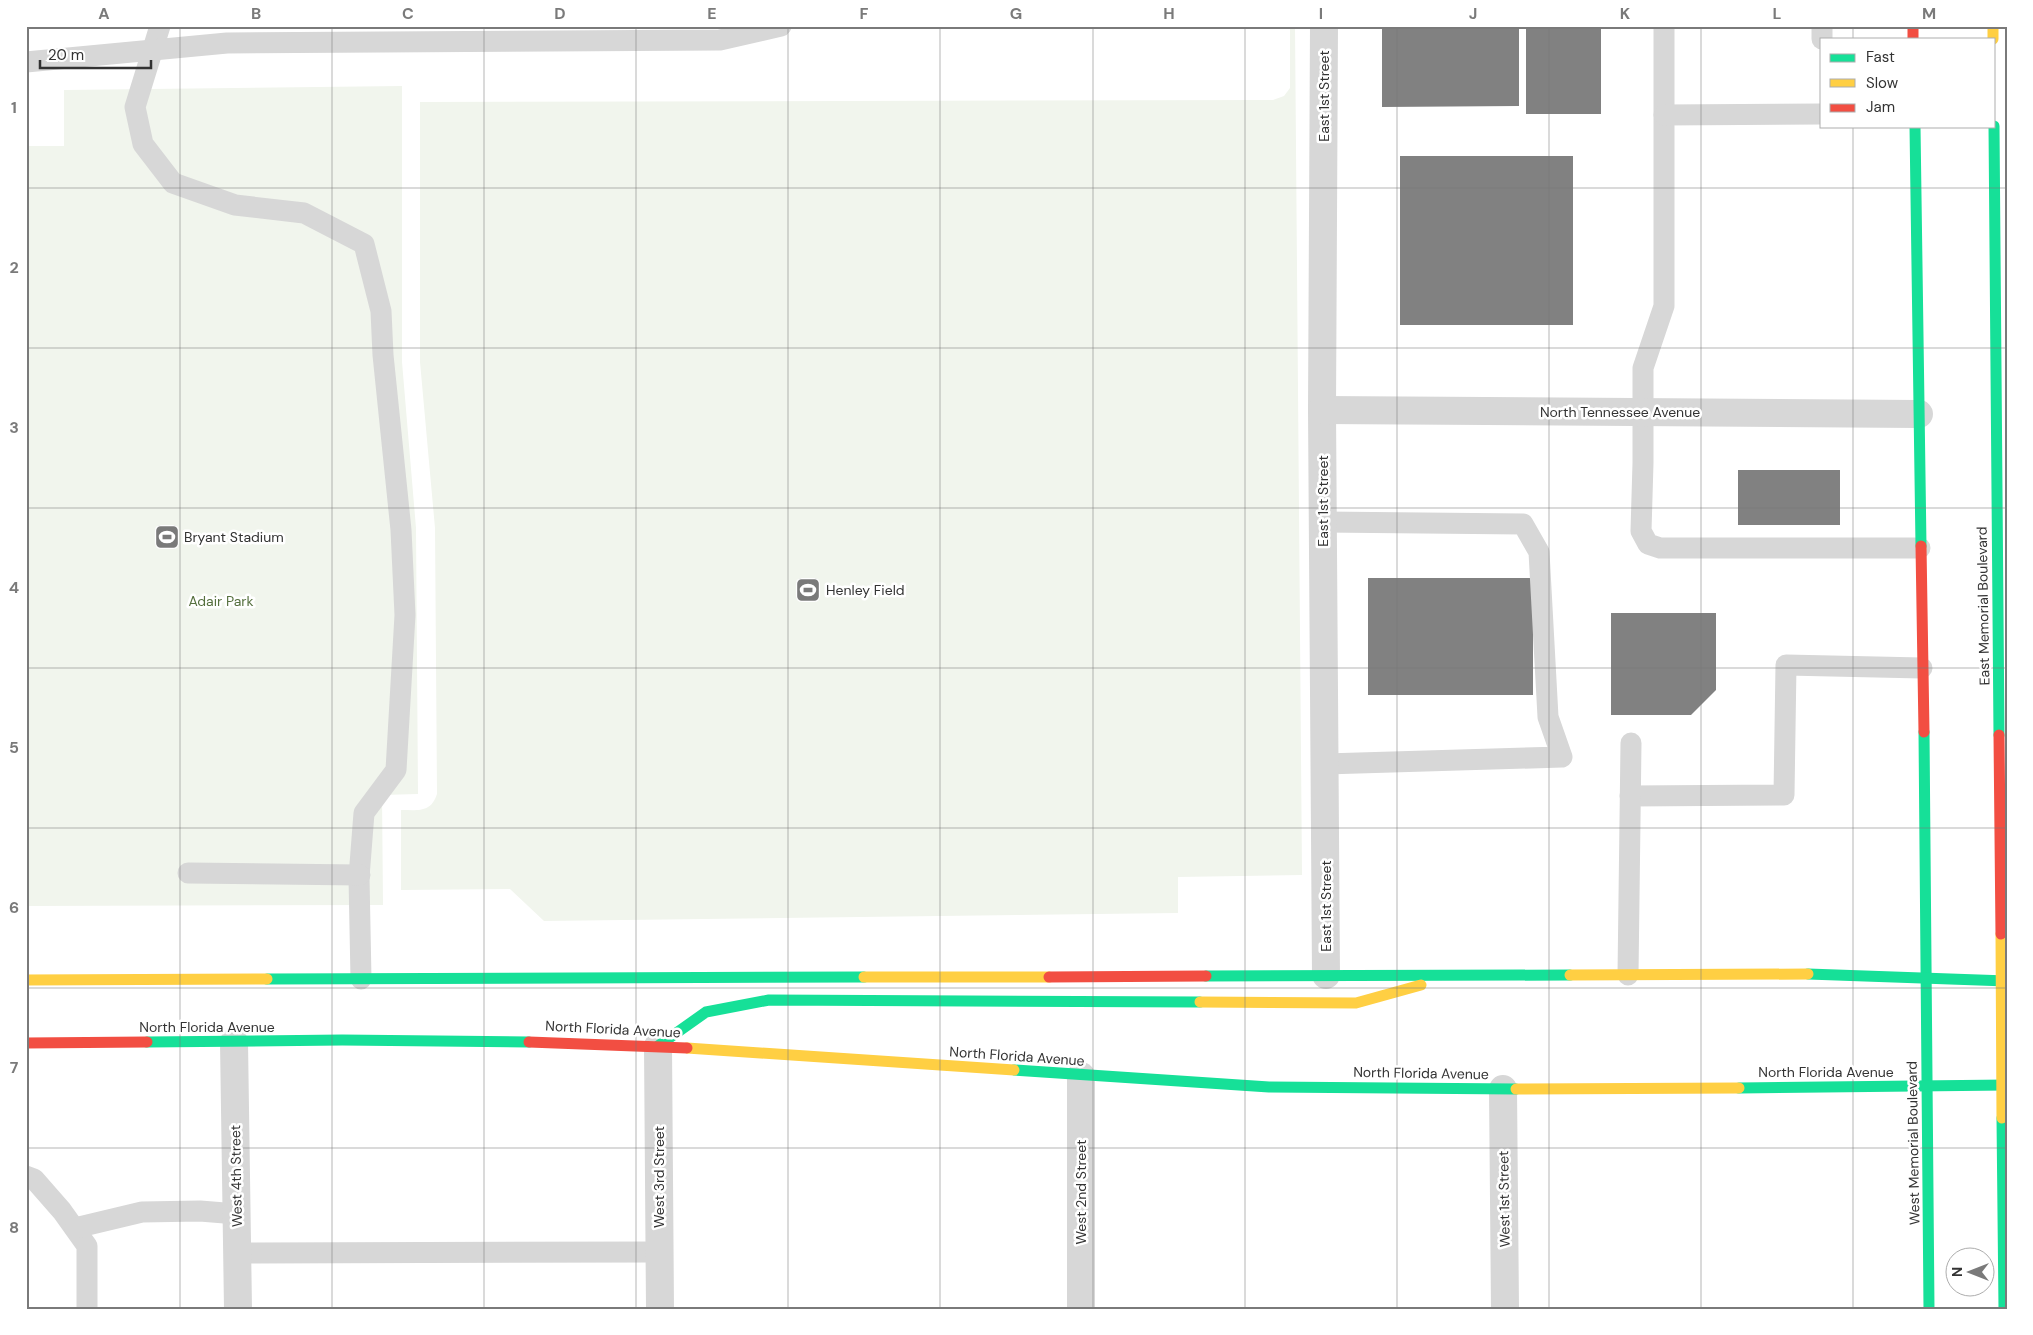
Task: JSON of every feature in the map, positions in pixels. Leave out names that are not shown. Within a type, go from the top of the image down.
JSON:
[{"type":"main road","points":[[1914,128],[1926,978]]},
{"type":"main road","name":"East Memorial Boulevard","points":[[1994,128],[2001,298],[2005,1085]]},
{"type":"main road","points":[[26,980],[1843,974],[2004,981]]},
{"type":"main road","points":[[658,1046],[706,1012],[769,1000],[1356,1003],[1454,975]]},
{"type":"main road","name":"West Memorial Boulevard","points":[[1926,978],[1929,1309]]},
{"type":"main road","name":"North Florida Avenue","points":[[26,1043],[473,1040],[658,1046],[1081,1076],[1269,1087],[1503,1089],[2005,1085]]},
{"type":"main road","points":[[2004,1309],[2005,1085]]},
{"type":"street","name":"East 1st Street","points":[[1324,26],[1322,410],[1326,975]]},
{"type":"street","name":"North Tennessee Avenue","points":[[1322,410],[1919,414]]},
{"type":"street","name":"West 4th Street","points":[[234,1042],[238,1309]]},
{"type":"street","name":"West 3rd Street","points":[[658,1046],[660,1309]]},
{"type":"street","name":"West 2nd Street","points":[[1081,1076],[1081,1309]]},
{"type":"street","name":"West 1st Street","points":[[1503,1089],[1505,1309]]},
{"type":"lane","points":[[160,26],[136,107],[143,144],[174,183],[236,205],[304,213],[364,244],[381,311],[383,355],[401,530],[406,615],[396,770],[364,813],[360,875],[361,979]]},
{"type":"lane","points":[[26,62],[228,44],[643,34],[720,40],[781,26]]},
{"type":"lane","points":[[1664,26],[1664,306],[1642,368],[1643,463],[1641,531],[1648,544],[1660,548],[1920,548]]},
{"type":"lane","points":[[1664,115],[1820,114]]},
{"type":"lane","points":[[1323,522],[1523,524],[1539,552],[1548,717],[1562,756],[1325,764]]},
{"type":"lane","points":[[1630,796],[1784,795],[1786,665],[1922,668]]},
{"type":"lane","points":[[1628,975],[1631,744]]},
{"type":"lane","points":[[188,873],[360,875]]},
{"type":"lane","points":[[26,1176],[34,1179],[62,1210],[87,1246],[87,1309]]},
{"type":"lane","points":[[75,1228],[142,1212],[200,1210],[237,1214]]},
{"type":"lane","points":[[237,1253],[660,1252]]},
{"type":"green space","name":"Henley Field","points":[[1290,26],[1295,26],[1302,875],[1178,877],[1178,913],[544,921],[510,889],[401,890],[401,810],[423,809],[431,805],[437,794],[435,528],[420,362],[420,102],[1273,100],[1284,96],[1290,88]]},
{"type":"green space","name":"Adair Park","points":[[402,86],[402,362],[416,528],[418,794],[382,795],[383,905],[26,906],[26,146],[64,146],[64,90]]},
{"type":"building","points":[[1382,26],[1519,26],[1519,106],[1382,107]]},
{"type":"building","points":[[1526,26],[1601,26],[1601,114],[1526,114]]},
{"type":"building","points":[[1400,156],[1573,156],[1573,325],[1400,325]]},
{"type":"building","points":[[1738,470],[1840,470],[1840,525],[1738,525]]},
{"type":"building","points":[[1368,578],[1533,578],[1533,695],[1368,695]]},
{"type":"building","points":[[1611,613],[1716,613],[1716,690],[1691,715],[1611,715]]},
{"type":"traffic: fast","points":[[1915,128],[1921,546]]},
{"type":"traffic: fast","points":[[1994,128],[1999,735]]},
{"type":"traffic: fast","points":[[1924,732],[1929,1309]]},
{"type":"traffic: fast","points":[[1808,974],[2007,981]]},
{"type":"traffic: fast","points":[[1206,976],[1570,975]]},
{"type":"traffic: fast","points":[[267,979],[864,977]]},
{"type":"traffic: fast","points":[[658,1046],[706,1012],[769,1000],[1200,1002]]},
{"type":"traffic: fast","points":[[147,1042],[342,1040],[529,1042]]},
{"type":"traffic: fast","points":[[1014,1070],[1269,1087],[1516,1089]]},
{"type":"traffic: fast","points":[[1739,1088],[2007,1085]]},
{"type":"traffic: fast","points":[[2002,1118],[2004,1309]]},
{"type":"traffic: slow","points":[[1993,26],[1993,38]]},
{"type":"traffic: slow","points":[[2001,934],[2002,1118]]},
{"type":"traffic: slow","points":[[1570,975],[1808,974]]},
{"type":"traffic: slow","points":[[864,977],[1049,977]]},
{"type":"traffic: slow","points":[[26,980],[267,979]]},
{"type":"traffic: slow","points":[[1200,1002],[1356,1003],[1421,985]]},
{"type":"traffic: slow","points":[[687,1048],[1014,1070]]},
{"type":"traffic: slow","points":[[1516,1089],[1739,1088]]},
{"type":"traffic: jam","points":[[1913,26],[1913,38]]},
{"type":"traffic: jam","points":[[1921,546],[1924,732]]},
{"type":"traffic: jam","points":[[1999,735],[2001,934]]},
{"type":"traffic: jam","points":[[1049,977],[1206,976]]},
{"type":"traffic: jam","points":[[26,1043],[147,1042]]},
{"type":"traffic: jam","points":[[529,1042],[687,1048]]},
{"type":"place","name":"Bryant Stadium","points":[[167,537]]},
{"type":"place","name":"Henley Field","points":[[808,590]]}]
